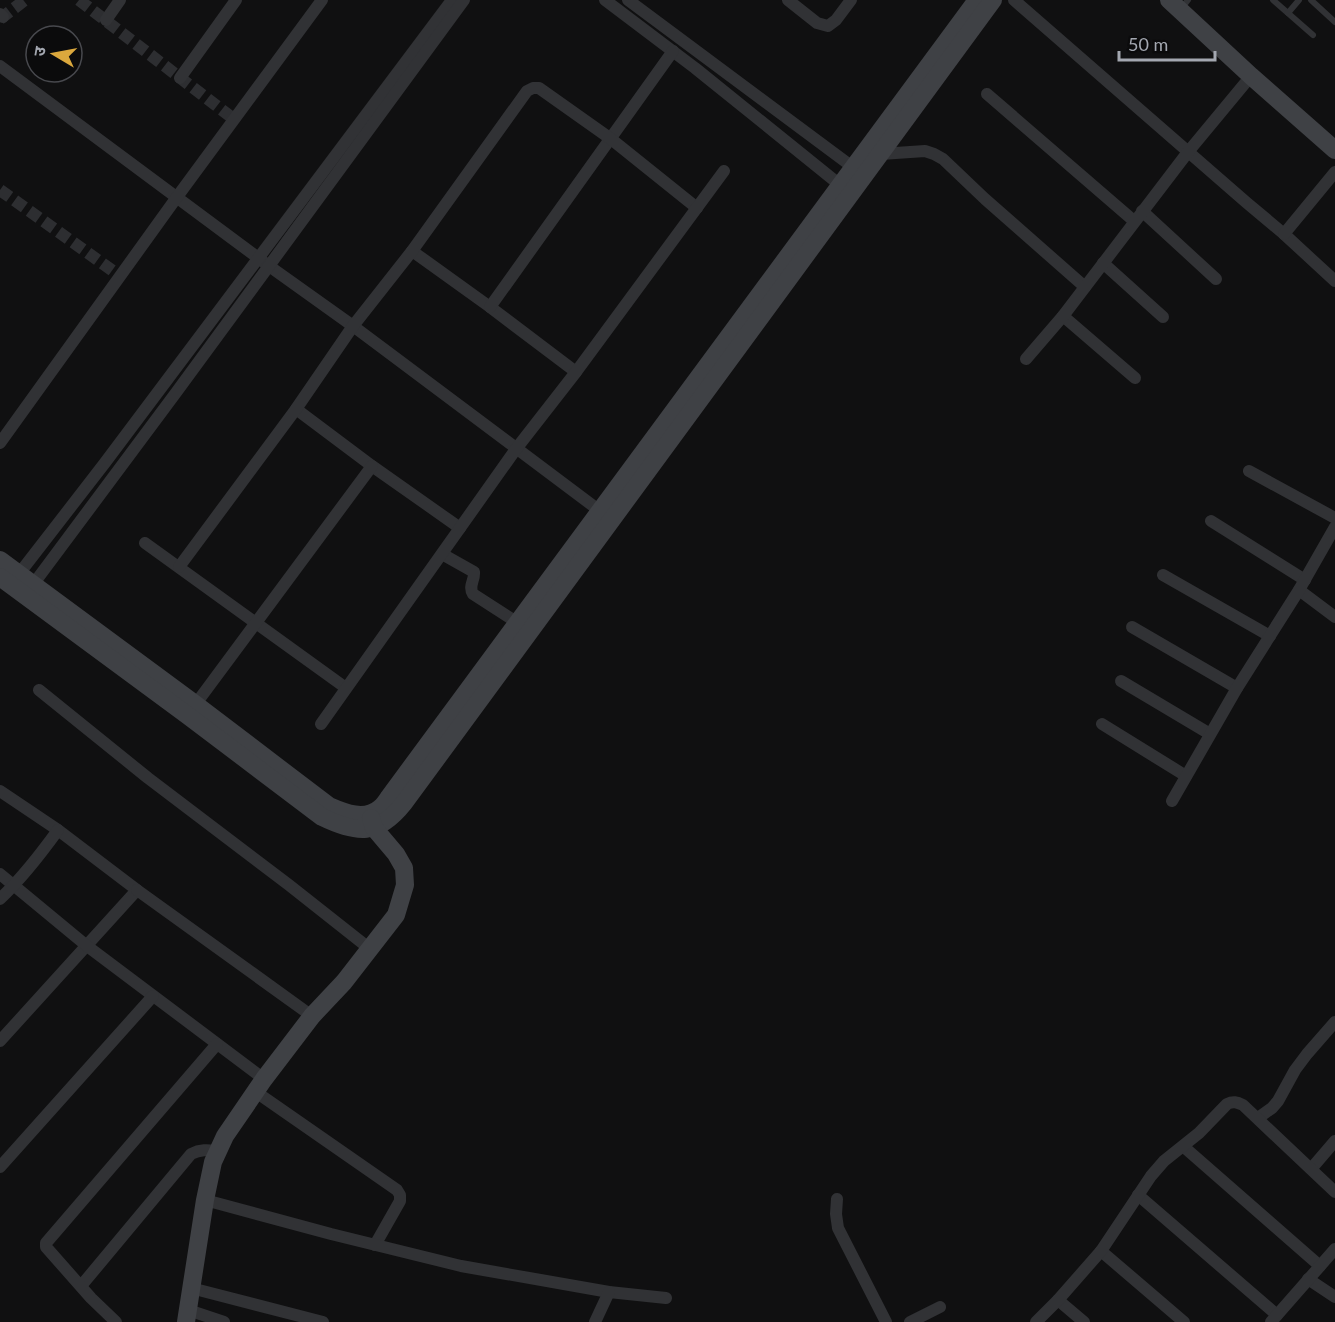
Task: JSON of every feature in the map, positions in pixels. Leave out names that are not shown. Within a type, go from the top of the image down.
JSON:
[{"type":"street","points":[[106,20],[120,0]]},
{"type":"street","points":[[180,78],[236,0]]},
{"type":"street","points":[[1,438],[322,0]]},
{"type":"street","points":[[17,583],[452,0]]},
{"type":"street","points":[[17,583],[268,266],[464,0]]},
{"type":"street","points":[[605,0],[764,122],[845,189]]},
{"type":"street","points":[[628,0],[859,171]]},
{"type":"street","points":[[788,0],[818,24],[828,26],[836,20],[851,0]]},
{"type":"street","points":[[875,150],[977,0]]},
{"type":"street","points":[[0,560],[17,583],[329,806],[343,813],[372,821],[387,822],[404,803],[606,516],[845,189],[993,0]]},
{"type":"street","points":[[1014,0],[1335,281]]},
{"type":"street","points":[[1179,3],[1251,76],[1335,150]]},
{"type":"street","points":[[490,307],[673,51]]},
{"type":"street","points":[[0,66],[606,516]]},
{"type":"street","points":[[1026,359],[1063,316],[1188,152],[1251,76]]},
{"type":"street","points":[[178,567],[296,409],[353,326],[412,252],[527,91],[539,88],[611,140],[697,208]]},
{"type":"street","points":[[987,94],[1216,279]]},
{"type":"street","points":[[875,150],[925,151],[943,159],[1085,287]]},
{"type":"street","points":[[321,724],[516,449],[576,372],[724,171]]},
{"type":"street","points":[[1284,234],[1335,172]]},
{"type":"street","points":[[412,252],[576,372]]},
{"type":"street","points":[[1103,263],[1163,317]]},
{"type":"street","points":[[1063,316],[1135,378]]},
{"type":"street","points":[[296,409],[460,528]]},
{"type":"street","points":[[191,709],[372,466]]},
{"type":"street","points":[[1249,471],[1335,518]]},
{"type":"street","points":[[372,821],[518,623],[606,516]]},
{"type":"street","points":[[1210,521],[1302,585],[1335,617]]},
{"type":"street","points":[[1172,801],[1237,688],[1302,585],[1335,527]]},
{"type":"street","points":[[145,543],[346,688]]},
{"type":"street","points":[[442,554],[474,572],[471,586],[473,594],[518,623]]},
{"type":"street","points":[[1163,576],[1270,636]]},
{"type":"street","points":[[1132,627],[1237,688]]},
{"type":"street","points":[[1121,681],[1210,734]]},
{"type":"street","points":[[39,690],[148,778],[370,949]]},
{"type":"street","points":[[1102,724],[1186,776]]},
{"type":"street","points":[[0,791],[58,830],[312,1016]]},
{"type":"street","points":[[224,1322],[187,1316],[213,1162],[225,1136],[260,1085],[312,1016],[344,982],[396,915],[405,885],[404,868],[372,821]]},
{"type":"street","points":[[0,899],[33,864],[58,830]]},
{"type":"street","points":[[0,874],[87,946],[217,1044],[260,1085],[397,1190],[400,1201],[375,1245]]},
{"type":"street","points":[[0,1041],[137,890]]},
{"type":"street","points":[[0,1167],[153,996]]},
{"type":"street","points":[[1258,1118],[1278,1101],[1295,1070],[1335,1022]]},
{"type":"street","points":[[116,1322],[46,1247],[45,1242],[217,1044]]},
{"type":"street","points":[[1036,1322],[1101,1251],[1150,1176],[1232,1101],[1243,1105],[1258,1118],[1335,1192]]},
{"type":"street","points":[[1311,1169],[1335,1141]]},
{"type":"street","points":[[1184,1147],[1320,1266]]},
{"type":"street","points":[[81,1286],[191,1154],[204,1149],[218,1151]]},
{"type":"street","points":[[1138,1195],[1274,1319],[1335,1249]]},
{"type":"street","points":[[837,1199],[838,1228],[886,1322]]},
{"type":"street","points":[[205,1200],[460,1266],[609,1292],[666,1298]]},
{"type":"street","points":[[1101,1251],[1185,1322]]},
{"type":"street","points":[[1308,1279],[1335,1297]]},
{"type":"street","points":[[191,1288],[323,1322]]},
{"type":"street","points":[[595,1322],[609,1292]]},
{"type":"street","points":[[1058,1300],[1083,1322]]},
{"type":"street","points":[[910,1322],[940,1307]]},
{"type":"lane","points":[[1274,0],[1313,35]]},
{"type":"lane","points":[[1288,13],[1299,0]]},
{"type":"lane","points":[[1311,0],[1335,22]]},
{"type":"tunnel","points":[[0,19],[25,0]]},
{"type":"tunnel","points":[[79,0],[235,120]]},
{"type":"tunnel","points":[[0,190],[120,276]]}]
